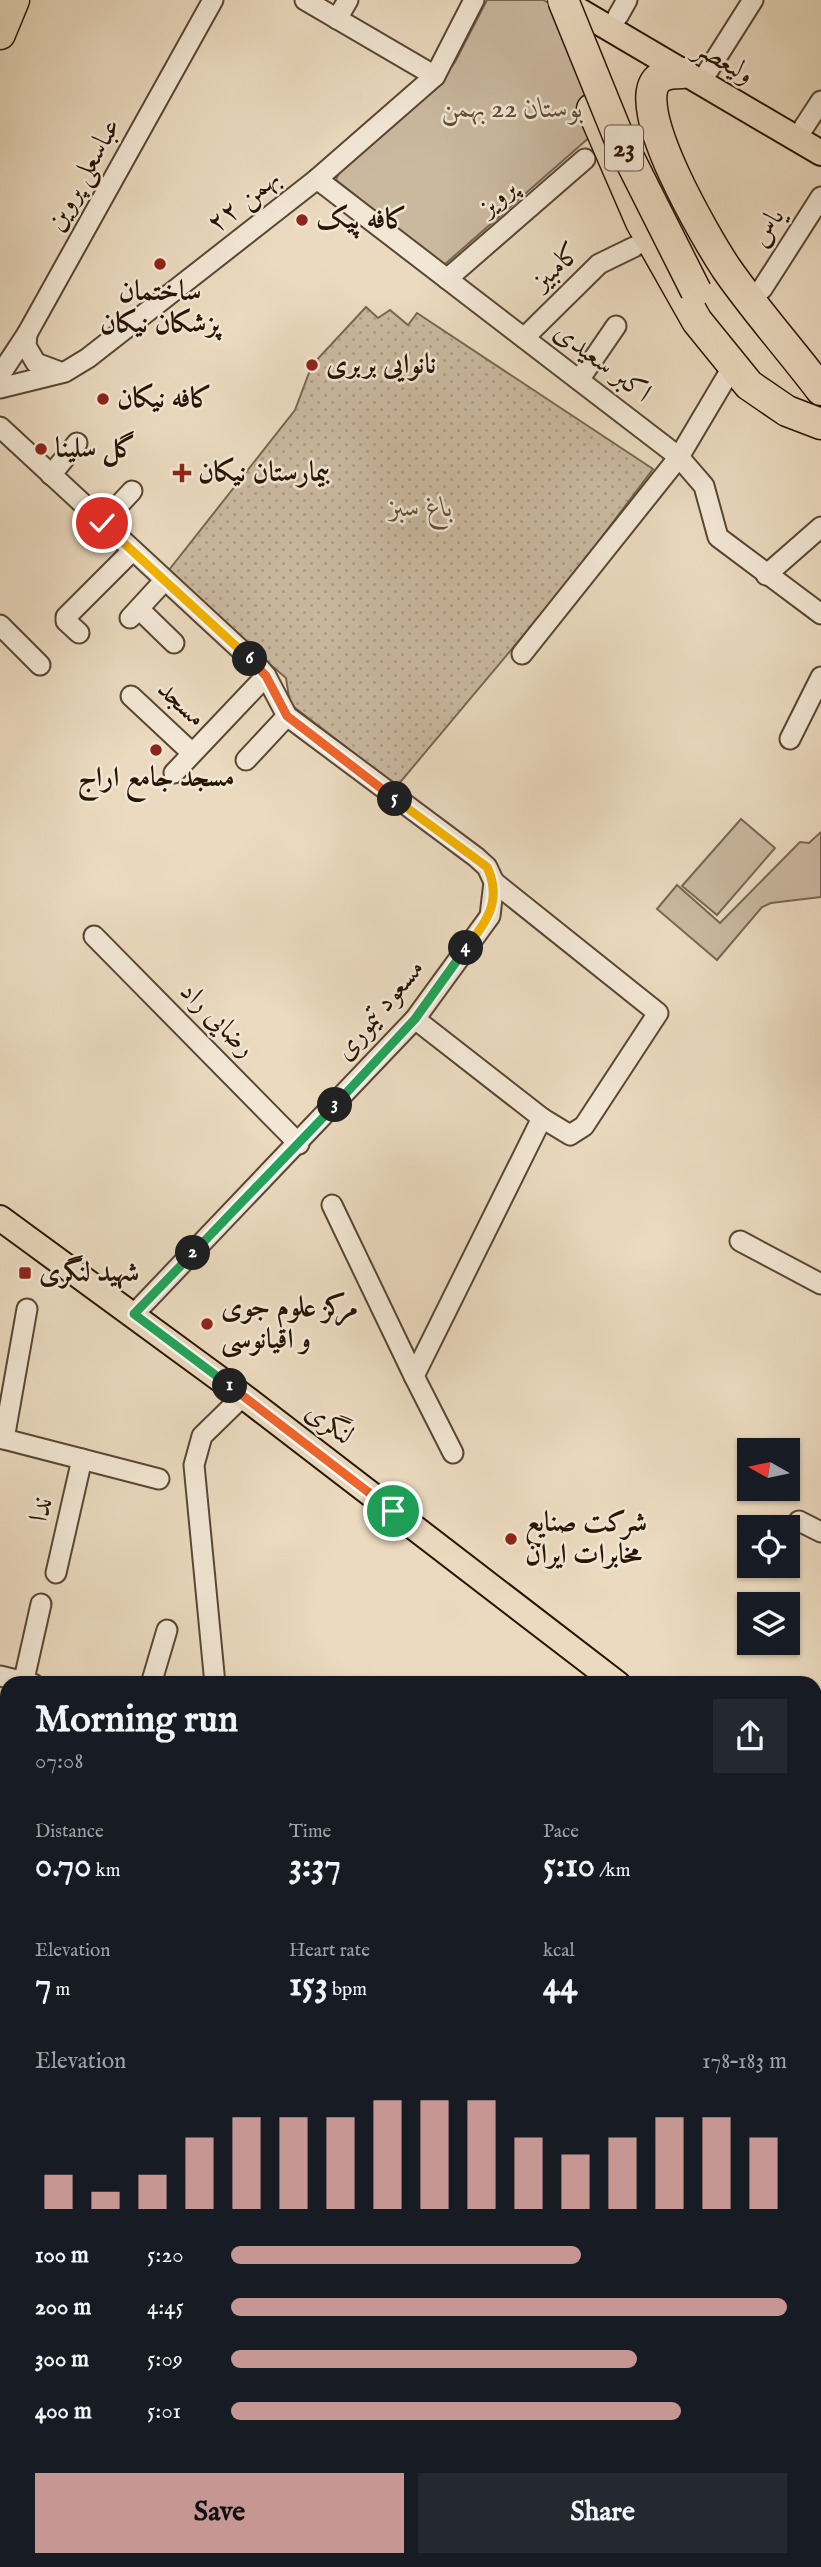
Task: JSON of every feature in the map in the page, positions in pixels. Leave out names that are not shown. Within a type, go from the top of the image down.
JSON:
[{"type":"highway","points":[[552,0],[610,155],[641,222],[697,321],[749,385],[787,411],[821,424]]},
{"type":"highway","name":"23","points":[[562,0],[623,148],[703,285],[754,361],[821,416]]},
{"type":"highway","name":"23","points":[[581,0],[639,141],[688,241],[703,285],[770,350],[821,391]]},
{"type":"highway","points":[[0,34],[14,1]]},
{"type":"highway","points":[[696,72],[667,74],[657,79],[650,92],[651,114],[669,160],[697,220],[725,267],[821,391]]},
{"type":"main road","name":"ولیعصر","points":[[562,0],[813,132]]},
{"type":"main road","name":"ولیعصر","points":[[590,0],[622,8],[696,72],[821,153]]},
{"type":"main road","name":"لنگری","points":[[0,1218],[243,1396],[608,1676]]},
{"type":"street","name":"عباسعلی پروین","points":[[0,375],[27,334],[213,0]]},
{"type":"street","points":[[305,0],[435,76]]},
{"type":"street","points":[[337,19],[348,0]]},
{"type":"street","name":"۲۲ بهمن","points":[[0,388],[65,372],[155,308],[317,179],[435,76],[474,0]]},
{"type":"street","points":[[696,72],[753,0]]},
{"type":"street","points":[[813,132],[821,101]]},
{"type":"street","name":"پرویز","points":[[447,279],[585,159]]},
{"type":"street","name":"اکبر سعیدی","points":[[317,179],[678,457],[704,486],[718,537],[821,614]]},
{"type":"street","name":"یاس","points":[[762,289],[821,197]]},
{"type":"street","name":"کامبیز","points":[[524,338],[598,264],[634,247]]},
{"type":"street","points":[[579,380],[616,326]]},
{"type":"street","points":[[27,334],[26,346],[36,363],[44,369],[65,372]]},
{"type":"street","points":[[522,654],[678,457],[727,376]]},
{"type":"street","points":[[0,427],[266,676],[287,716],[476,856],[487,867],[494,882],[657,1013],[584,1126],[570,1135],[542,1118],[415,1019]]},
{"type":"street","points":[[51,475],[78,443]]},
{"type":"street","points":[[102,523],[132,491]]},
{"type":"street","points":[[766,575],[821,527]]},
{"type":"street","points":[[79,633],[66,621],[66,617],[132,551]]},
{"type":"street","points":[[164,581],[135,614],[174,643]]},
{"type":"street","points":[[0,625],[40,665]]},
{"type":"street","name":"مسجد","points":[[174,773],[266,676]]},
{"type":"street","points":[[790,739],[821,677]]},
{"type":"street","name":"مسجد","points":[[131,696],[192,753]]},
{"type":"street","points":[[246,760],[287,716]]},
{"type":"street","name":"مسعود تیموری","points":[[134,1314],[299,1144],[415,1019],[490,916],[494,882]]},
{"type":"street","name":"رضایی راد","points":[[94,936],[299,1144]]},
{"type":"street","points":[[414,1376],[542,1118]]},
{"type":"street","points":[[332,1205],[453,1453]]},
{"type":"street","points":[[740,1241],[821,1284]]},
{"type":"street","points":[[27,1309],[2,1439],[159,1479]]},
{"type":"street","points":[[214,1676],[194,1465],[202,1436],[243,1396]]},
{"type":"street","name":"ندا","points":[[56,1573],[82,1459]]},
{"type":"street","points":[[800,1522],[821,1532]]},
{"type":"street","points":[[27,1676],[41,1604]]},
{"type":"street","points":[[153,1676],[167,1630]]},
{"type":"green space","name":"بوستان 22 بهمن","points":[[487,0],[543,0],[552,5],[599,129],[444,265],[336,180],[340,170],[438,85],[455,62]]},
{"type":"green space","name":"باغ سبز","points":[[366,307],[378,318],[390,310],[408,325],[417,313],[653,469],[568,582],[397,786],[290,704],[286,678],[165,575],[295,410],[312,365]]},
{"type":"green space","points":[[741,819],[775,848],[717,915],[682,886]]},
{"type":"green space","points":[[821,832],[821,897],[771,903],[762,907],[717,960],[657,909],[677,885],[720,923],[800,842],[809,843]]},
{"type":"place","name":"کافه پیک","points":[[302,220]]},
{"type":"place","name":"ساختمان پزشکان نیکان","points":[[160,264]]},
{"type":"place","name":"نانوایی بربری","points":[[312,365]]},
{"type":"place","name":"کافه نیکان","points":[[103,399]]},
{"type":"place","name":"گل سلینا","points":[[41,449]]},
{"type":"place","name":"بیمارستان نیکان","points":[[182,473]]},
{"type":"place","name":"مسجد جامع اراج","points":[[156,750]]},
{"type":"place","name":"شهید لنگری","points":[[25,1273]]},
{"type":"place","name":"مرکز علوم جوی و اقیانوسی","points":[[207,1324]]},
{"type":"place","name":"شرکت صنایع مخابرات ایران","points":[[511,1539]]},
{"type":"route","points":[[102,523],[255,663],[266,676],[287,716],[394,799],[476,856],[487,867],[494,882],[490,916],[415,1019],[299,1144],[134,1314],[393,1511]]}]
